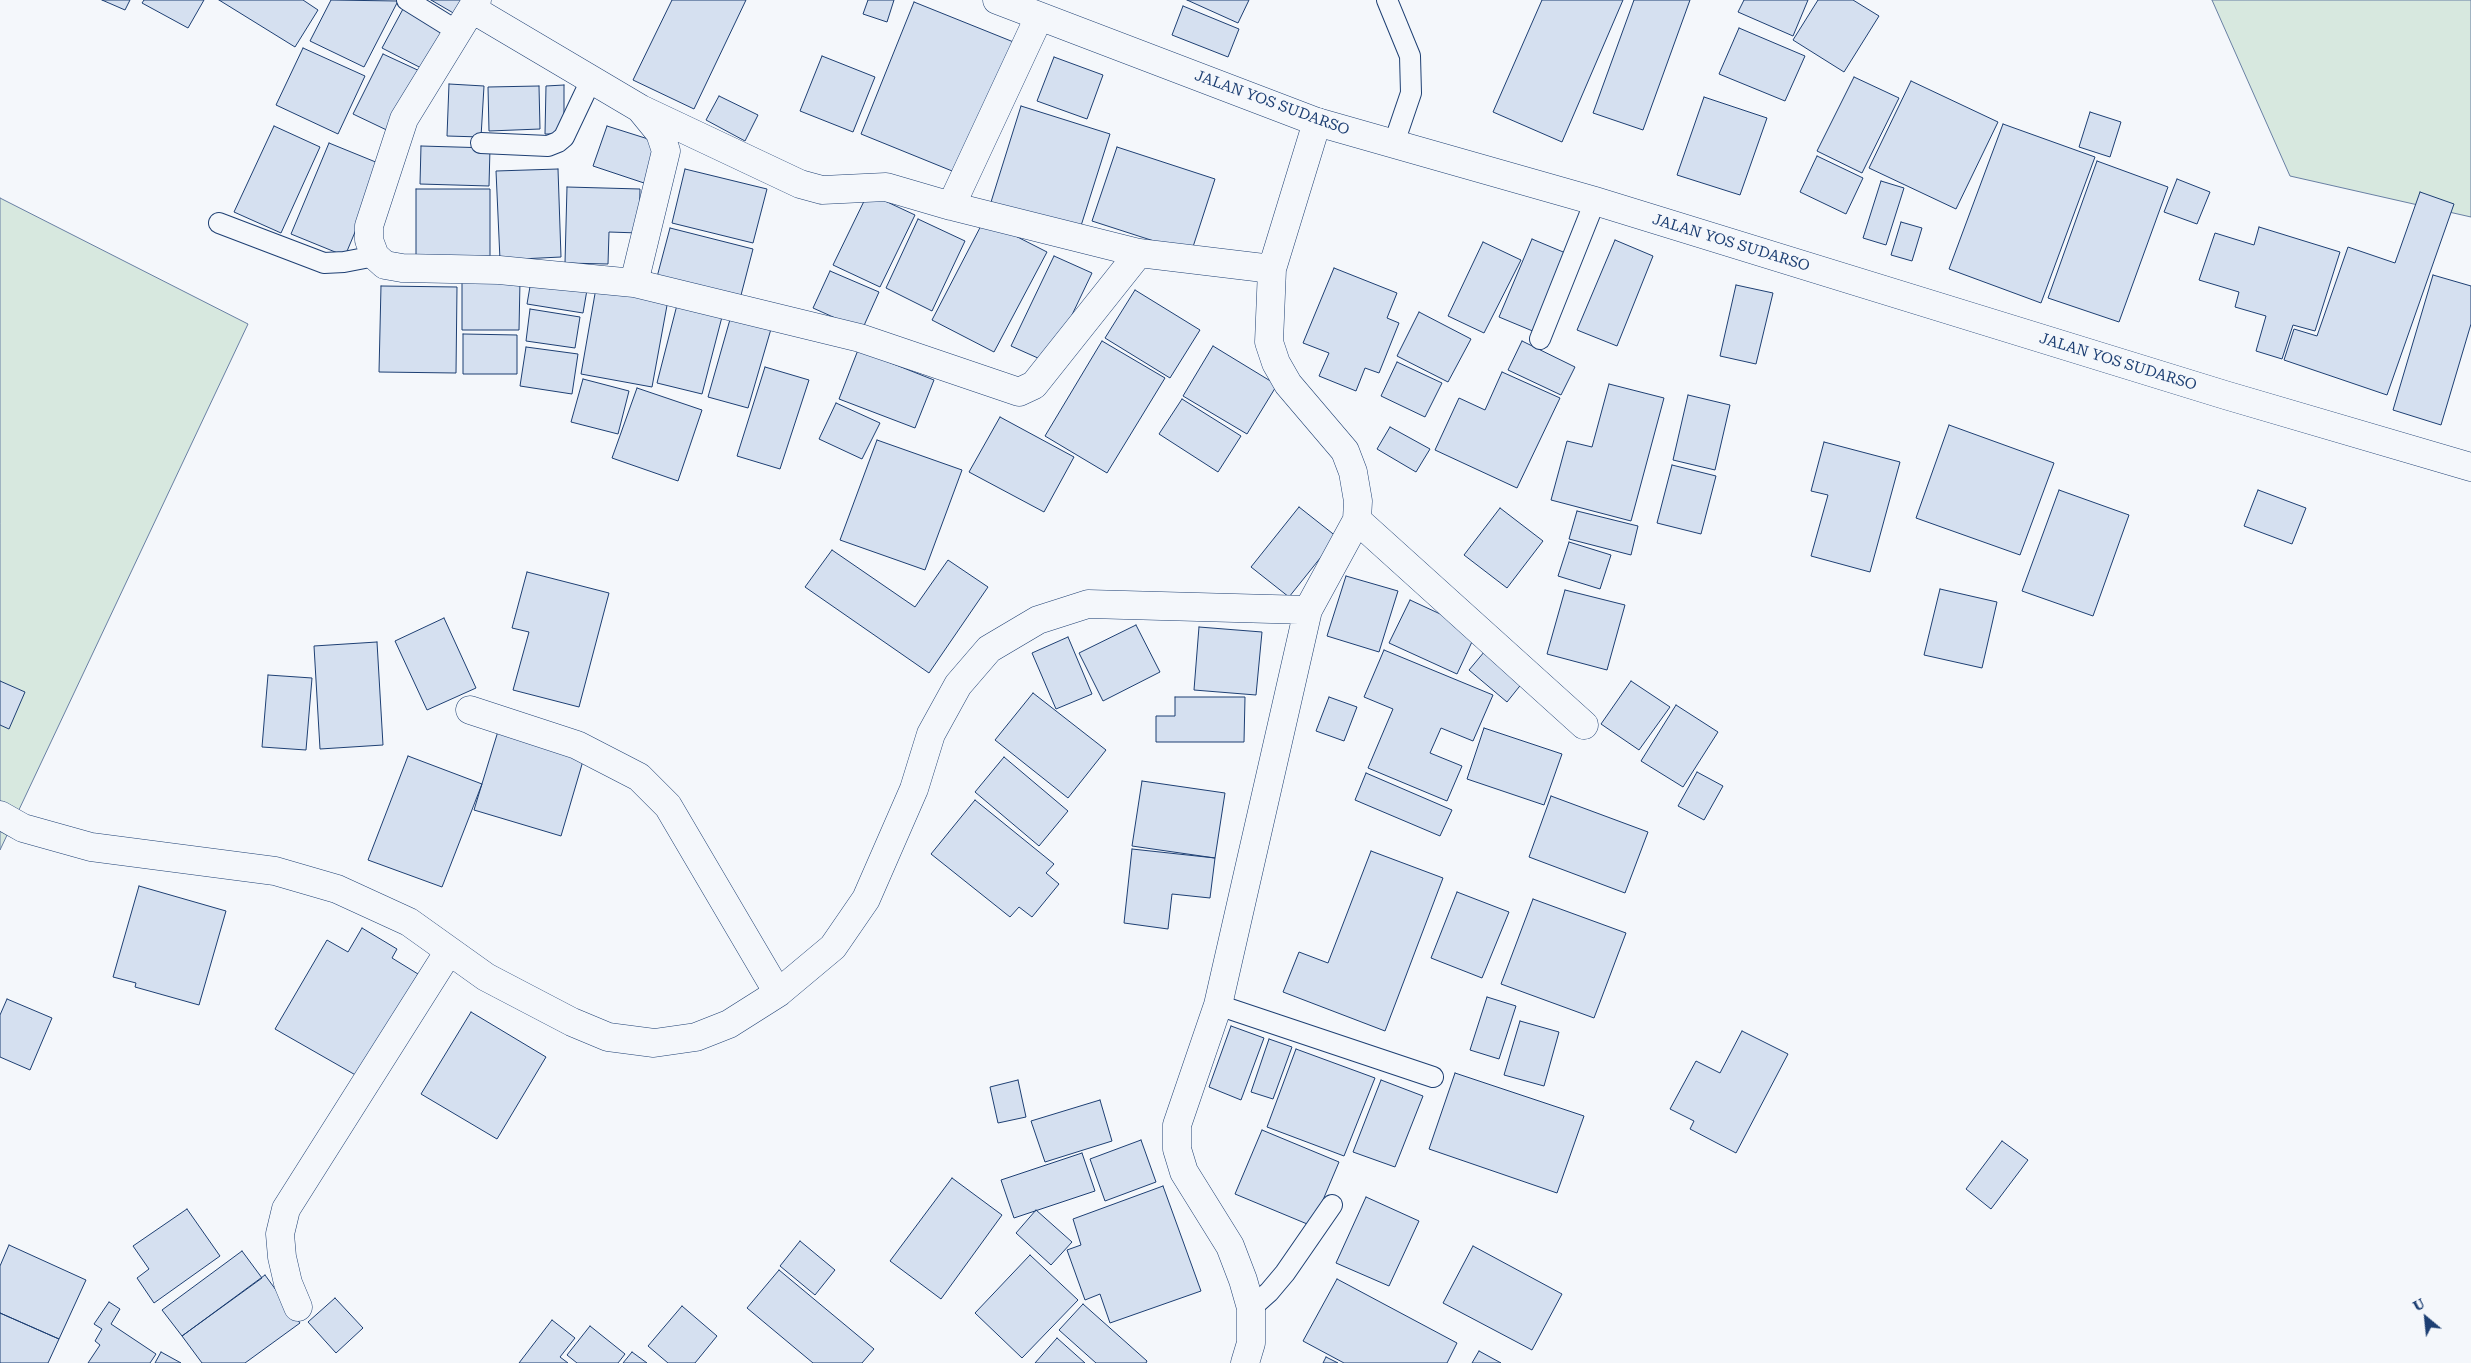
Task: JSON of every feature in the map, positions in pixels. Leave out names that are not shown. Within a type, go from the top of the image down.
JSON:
[{"type":"main road","name":"JALAN YOS SUDARSO","points":[[997,0],[1317,122],[1595,201],[2216,392],[2471,467]]},
{"type":"main road","points":[[1140,253],[1034,385],[1019,392],[860,338],[634,283],[499,270],[385,266],[375,256],[369,240],[369,226],[404,119],[474,4],[591,80],[641,109],[800,184],[822,190],[886,187],[951,206],[1140,253],[1272,269]]},
{"type":"main road","points":[[951,206],[1039,17]]},
{"type":"main road","points":[[634,283],[666,151],[660,133],[641,109]]},
{"type":"main road","points":[[1245,1363],[1251,1344],[1251,1308],[1243,1280],[1230,1246],[1184,1172],[1177,1149],[1177,1125],[1218,1005],[1308,610],[1357,520],[1358,500],[1353,472],[1345,451],[1288,384],[1276,363],[1269,342],[1272,269],[1317,122]]},
{"type":"main road","points":[[1357,520],[1584,725]]},
{"type":"main road","points":[[0,815],[23,828],[91,846],[275,871],[337,889],[409,922],[486,978],[572,1022],[608,1038],[654,1043],[696,1036],[729,1024],[778,993],[833,947],[866,899],[914,789],[931,734],[958,685],[989,649],[1038,620],[1088,604],[1308,610]]},
{"type":"main road","points":[[470,710],[577,745],[640,777],[668,806],[778,993]]},
{"type":"main road","points":[[298,1307],[288,1282],[282,1257],[280,1234],[286,1209],[449,951]]},
{"type":"lane","points":[[406,0],[457,31]]},
{"type":"lane","points":[[1387,0],[1410,56],[1411,93],[1394,144]]},
{"type":"lane","points":[[481,143],[548,146],[558,142],[564,137],[591,80]]},
{"type":"lane","points":[[1540,339],[1595,201]]},
{"type":"lane","points":[[219,224],[324,263],[344,262],[375,256]]},
{"type":"lane","points":[[1218,1005],[1433,1077]]},
{"type":"lane","points":[[1251,1308],[1269,1292],[1286,1272],[1332,1205]]},
{"type":"shaded area","points":[[2212,0],[2471,0],[2471,217],[2290,176]]},
{"type":"shaded area","points":[[0,198],[248,324],[0,850]]},
{"type":"building","points":[[102,0],[130,0],[125,10]]},
{"type":"building","points":[[144,0],[204,0],[188,28],[142,3]]},
{"type":"building","points":[[219,0],[303,0],[318,10],[295,47]]},
{"type":"building","points":[[331,0],[398,1],[364,67],[310,41]]},
{"type":"building","points":[[431,0],[473,0],[462,18]]},
{"type":"building","points":[[672,0],[746,0],[694,109],[633,80]]},
{"type":"building","points":[[868,0],[894,0],[887,22],[863,14]]},
{"type":"building","points":[[1187,0],[1249,0],[1238,23]]},
{"type":"building","points":[[1542,0],[1623,0],[1562,142],[1493,112]]},
{"type":"building","points":[[1634,0],[1690,0],[1643,130],[1593,113]]},
{"type":"building","points":[[1744,0],[1808,0],[1793,36],[1738,12]]},
{"type":"building","points":[[1818,0],[1853,0],[1879,16],[1844,72],[1793,40]]},
{"type":"building","points":[[914,2],[1016,43],[962,175],[861,134]]},
{"type":"building","points":[[1183,6],[1239,29],[1228,57],[1172,35]]},
{"type":"building","points":[[403,9],[450,34],[429,72],[382,48]]},
{"type":"building","points":[[1739,28],[1805,56],[1785,101],[1719,74]]},
{"type":"building","points":[[303,48],[365,76],[338,134],[276,105]]},
{"type":"building","points":[[383,54],[424,73],[395,134],[353,114]]},
{"type":"building","points":[[822,56],[875,77],[853,132],[800,111]]},
{"type":"building","points":[[1054,57],[1103,75],[1087,119],[1037,101]]},
{"type":"building","points":[[1854,77],[1899,98],[1862,173],[1817,151]]},
{"type":"building","points":[[1911,81],[1998,122],[1956,209],[1869,168]]},
{"type":"building","points":[[449,84],[484,86],[481,137],[447,136]]},
{"type":"building","points":[[564,85],[564,134],[545,134],[546,86]]},
{"type":"building","points":[[539,86],[540,129],[489,131],[488,87]]},
{"type":"building","points":[[719,96],[758,115],[745,141],[706,120]]},
{"type":"building","points":[[1704,97],[1767,118],[1740,195],[1677,175]]},
{"type":"building","points":[[1021,106],[1110,134],[1080,229],[991,202]]},
{"type":"building","points":[[2090,112],[2121,122],[2110,157],[2079,147]]},
{"type":"building","points":[[2003,124],[2095,157],[2041,303],[1949,269]]},
{"type":"building","points":[[274,126],[320,147],[281,233],[234,212]]},
{"type":"building","points":[[607,126],[664,144],[650,185],[593,166]]},
{"type":"building","points":[[329,143],[383,165],[345,256],[291,234]]},
{"type":"building","points":[[421,146],[490,148],[489,186],[420,184]]},
{"type":"building","points":[[1117,147],[1215,179],[1191,253],[1092,221]]},
{"type":"building","points":[[1817,156],[1863,178],[1846,214],[1800,192]]},
{"type":"building","points":[[2097,161],[2168,187],[2119,322],[2048,298]]},
{"type":"building","points":[[558,169],[561,257],[500,260],[496,171]]},
{"type":"building","points":[[685,169],[767,189],[753,243],[672,223]]},
{"type":"building","points":[[2177,179],[2210,192],[2197,224],[2164,212]]},
{"type":"building","points":[[1881,181],[1904,188],[1886,245],[1863,238]]},
{"type":"building","points":[[567,187],[640,189],[639,233],[609,232],[608,264],[565,263]]},
{"type":"building","points":[[416,189],[490,189],[490,256],[416,256]]},
{"type":"building","points":[[2420,192],[2454,204],[2387,395],[2284,360],[2294,329],[2317,336],[2348,247],[2395,263]]},
{"type":"building","points":[[868,193],[915,215],[880,287],[833,265]]},
{"type":"building","points":[[918,219],[965,241],[932,311],[886,288]]},
{"type":"building","points":[[984,220],[1047,252],[994,352],[932,320]]},
{"type":"building","points":[[1901,222],[1922,228],[1912,261],[1891,255]]},
{"type":"building","points":[[2259,227],[2340,252],[2315,331],[2293,325],[2282,359],[2256,351],[2266,316],[2235,307],[2239,292],[2199,280],[2215,233],[2254,245]]},
{"type":"building","points":[[670,228],[753,249],[740,299],[657,277]]},
{"type":"building","points":[[1532,239],[1568,254],[1535,332],[1499,317]]},
{"type":"building","points":[[1615,240],[1653,256],[1617,346],[1577,330]]},
{"type":"building","points":[[1483,242],[1521,260],[1484,333],[1448,316]]},
{"type":"building","points":[[1054,256],[1092,273],[1049,363],[1011,346]]},
{"type":"building","points":[[1334,268],[1397,293],[1387,318],[1399,323],[1379,373],[1365,368],[1356,391],[1319,376],[1329,353],[1303,343]]},
{"type":"building","points":[[830,271],[879,292],[862,330],[813,308]]},
{"type":"building","points":[[532,275],[588,284],[583,313],[527,304]]},
{"type":"building","points":[[2433,275],[2471,286],[2471,324],[2441,425],[2393,410]]},
{"type":"building","points":[[462,281],[520,281],[519,330],[462,330]]},
{"type":"building","points":[[1736,285],[1773,293],[1756,364],[1720,356]]},
{"type":"building","points":[[381,286],[457,287],[456,373],[379,372]]},
{"type":"building","points":[[596,288],[668,300],[652,387],[581,374]]},
{"type":"building","points":[[1135,290],[1200,330],[1170,378],[1105,338]]},
{"type":"building","points":[[678,301],[723,313],[702,394],[657,383]]},
{"type":"building","points":[[530,309],[580,317],[575,348],[526,341]]},
{"type":"building","points":[[1419,312],[1471,339],[1448,382],[1397,356]]},
{"type":"building","points":[[731,316],[771,329],[748,408],[708,397]]},
{"type":"building","points":[[463,334],[517,335],[517,374],[463,374]]},
{"type":"building","points":[[1102,341],[1165,378],[1107,473],[1045,436]]},
{"type":"building","points":[[1522,341],[1575,367],[1561,395],[1508,370]]},
{"type":"building","points":[[1213,346],[1277,385],[1247,434],[1183,396]]},
{"type":"building","points":[[526,347],[578,354],[572,394],[520,386]]},
{"type":"building","points":[[858,350],[934,380],[915,428],[839,399]]},
{"type":"building","points":[[1397,362],[1442,383],[1425,417],[1381,396]]},
{"type":"building","points":[[765,367],[809,380],[780,469],[737,456]]},
{"type":"building","points":[[1502,372],[1560,398],[1517,488],[1435,450],[1459,398],[1485,410]]},
{"type":"building","points":[[583,379],[629,391],[618,434],[571,422]]},
{"type":"building","points":[[1609,384],[1664,398],[1631,521],[1551,500],[1567,441],[1592,447]]},
{"type":"building","points":[[637,388],[702,410],[678,481],[612,458]]},
{"type":"building","points":[[1688,395],[1730,405],[1715,470],[1673,460]]},
{"type":"building","points":[[1182,399],[1241,436],[1218,472],[1159,434]]},
{"type":"building","points":[[836,403],[880,423],[862,459],[819,439]]},
{"type":"building","points":[[1000,417],[1074,457],[1044,512],[969,472]]},
{"type":"building","points":[[1949,425],[2054,463],[2020,555],[1916,518]]},
{"type":"building","points":[[1390,427],[1430,449],[1416,472],[1377,449]]},
{"type":"building","points":[[877,440],[962,470],[925,570],[840,540]]},
{"type":"building","points":[[1824,442],[1900,462],[1870,572],[1811,556],[1828,495],[1811,491]]},
{"type":"building","points":[[1672,465],[1716,476],[1701,534],[1657,523]]},
{"type":"building","points":[[2059,490],[2129,515],[2093,616],[2022,591]]},
{"type":"building","points":[[2258,490],[2306,508],[2292,544],[2244,526]]},
{"type":"building","points":[[1299,507],[1337,537],[1289,597],[1251,567]]},
{"type":"building","points":[[1500,508],[1543,541],[1507,588],[1464,555]]},
{"type":"building","points":[[1577,511],[1638,526],[1631,555],[1569,539]]},
{"type":"building","points":[[1569,542],[1611,555],[1600,589],[1558,576]]},
{"type":"building","points":[[832,550],[915,607],[948,560],[988,587],[929,673],[805,587]]},
{"type":"building","points":[[527,572],[609,593],[579,707],[513,690],[529,632],[512,628]]},
{"type":"building","points":[[1346,576],[1398,591],[1379,652],[1327,636]]},
{"type":"building","points":[[1940,589],[1997,602],[1982,668],[1924,655]]},
{"type":"building","points":[[1565,590],[1625,605],[1607,670],[1547,654]]},
{"type":"building","points":[[1410,600],[1477,631],[1457,674],[1389,643]]},
{"type":"building","points":[[444,618],[476,688],[427,710],[395,641]]},
{"type":"building","points":[[1136,625],[1160,672],[1103,701],[1079,653]]},
{"type":"building","points":[[1199,627],[1262,632],[1256,695],[1194,690]]},
{"type":"building","points":[[1068,637],[1092,694],[1056,709],[1032,653]]},
{"type":"building","points":[[377,642],[383,745],[320,749],[314,646]]},
{"type":"building","points":[[1490,645],[1527,677],[1507,702],[1469,670]]},
{"type":"building","points":[[1384,650],[1493,695],[1473,741],[1441,728],[1430,753],[1462,766],[1447,801],[1368,768],[1393,709],[1364,697]]},
{"type":"building","points":[[268,675],[312,678],[306,750],[262,747]]},
{"type":"building","points":[[0,681],[25,692],[9,729],[0,725]]},
{"type":"building","points":[[1631,681],[1670,707],[1639,750],[1601,724]]},
{"type":"building","points":[[1033,693],[1106,750],[1068,798],[995,740]]},
{"type":"building","points":[[1175,697],[1245,697],[1244,742],[1156,742],[1156,716],[1175,716]]},
{"type":"building","points":[[1329,697],[1357,707],[1344,741],[1316,731]]},
{"type":"building","points":[[1676,705],[1718,732],[1683,787],[1641,761]]},
{"type":"building","points":[[499,728],[585,754],[561,836],[474,810]]},
{"type":"building","points":[[1484,728],[1562,754],[1544,805],[1467,779]]},
{"type":"building","points":[[408,756],[482,784],[442,887],[368,860]]},
{"type":"building","points":[[1004,757],[1068,811],[1039,846],[975,792]]},
{"type":"building","points":[[1697,772],[1723,786],[1704,820],[1678,806]]},
{"type":"building","points":[[1366,773],[1452,810],[1440,836],[1355,800]]},
{"type":"building","points":[[1142,781],[1225,793],[1215,858],[1132,846]]},
{"type":"building","points":[[1551,796],[1648,832],[1625,893],[1529,857]]},
{"type":"building","points":[[975,800],[1054,864],[1046,873],[1059,884],[1032,917],[1019,907],[1010,917],[931,854]]},
{"type":"building","points":[[1132,849],[1215,858],[1210,898],[1172,894],[1168,929],[1124,923]]},
{"type":"building","points":[[1371,851],[1443,878],[1385,1031],[1283,992],[1299,952],[1328,963]]},
{"type":"building","points":[[139,886],[226,911],[199,1005],[135,987],[136,983],[113,977]]},
{"type":"building","points":[[1457,892],[1509,912],[1482,978],[1431,958]]},
{"type":"building","points":[[1533,899],[1626,933],[1594,1018],[1501,984]]},
{"type":"building","points":[[362,928],[397,949],[392,958],[418,974],[359,1077],[275,1029],[327,940],[348,952]]},
{"type":"building","points":[[1487,997],[1516,1006],[1499,1059],[1470,1050]]},
{"type":"building","points":[[7,999],[52,1018],[30,1070],[0,1057],[0,1015]]},
{"type":"building","points":[[471,1012],[546,1057],[497,1139],[421,1094]]},
{"type":"building","points":[[1520,1021],[1559,1032],[1544,1086],[1504,1075]]},
{"type":"building","points":[[1231,1026],[1264,1038],[1241,1100],[1209,1087]]},
{"type":"building","points":[[1742,1031],[1788,1054],[1736,1153],[1690,1129],[1694,1121],[1670,1109],[1696,1061],[1720,1073]]},
{"type":"building","points":[[1269,1039],[1292,1047],[1273,1099],[1251,1092]]},
{"type":"building","points":[[1296,1049],[1375,1078],[1344,1156],[1267,1127]]},
{"type":"building","points":[[1455,1073],[1584,1116],[1557,1193],[1429,1149]]},
{"type":"building","points":[[1018,1080],[1026,1117],[998,1123],[990,1087]]},
{"type":"building","points":[[1381,1080],[1423,1096],[1395,1167],[1353,1152]]},
{"type":"building","points":[[1100,1100],[1112,1141],[1045,1162],[1031,1121]]},
{"type":"building","points":[[1262,1130],[1339,1162],[1312,1226],[1235,1194]]},
{"type":"building","points":[[1141,1140],[1156,1182],[1105,1201],[1090,1159]]},
{"type":"building","points":[[2002,1141],[2028,1160],[1991,1209],[1966,1189]]},
{"type":"building","points":[[1082,1153],[1095,1191],[1014,1218],[1001,1180]]},
{"type":"building","points":[[952,1178],[1002,1215],[941,1299],[890,1261]]},
{"type":"building","points":[[1163,1186],[1201,1291],[1110,1323],[1100,1294],[1085,1300],[1067,1250],[1081,1245],[1073,1219]]},
{"type":"building","points":[[1366,1197],[1419,1221],[1389,1286],[1336,1263]]},
{"type":"building","points":[[187,1209],[220,1256],[154,1303],[137,1278],[149,1269],[133,1246]]},
{"type":"building","points":[[1036,1210],[1072,1242],[1051,1265],[1016,1233]]},
{"type":"building","points":[[800,1241],[835,1270],[815,1295],[780,1266]]},
{"type":"building","points":[[9,1245],[86,1280],[59,1339],[0,1313],[0,1266]]},
{"type":"building","points":[[1473,1246],[1562,1294],[1532,1350],[1443,1303]]},
{"type":"building","points":[[242,1251],[262,1278],[182,1336],[162,1310]]},
{"type":"building","points":[[1030,1255],[1078,1300],[1022,1358],[975,1313]]},
{"type":"building","points":[[779,1270],[874,1349],[862,1363],[813,1363],[747,1308]]},
{"type":"building","points":[[265,1275],[300,1323],[245,1363],[202,1363],[182,1336]]},
{"type":"building","points":[[1337,1279],[1457,1343],[1447,1363],[1344,1363],[1303,1341]]},
{"type":"building","points":[[335,1298],[363,1328],[336,1353],[308,1322]]},
{"type":"building","points":[[109,1302],[120,1309],[111,1324],[156,1354],[150,1363],[88,1363],[100,1345],[95,1341],[102,1329],[94,1324]]},
{"type":"building","points":[[1083,1304],[1147,1361],[1146,1363],[1096,1363],[1059,1330]]},
{"type":"building","points":[[682,1306],[717,1336],[695,1363],[668,1363],[648,1346]]},
{"type":"building","points":[[0,1313],[59,1339],[48,1363],[0,1363]]},
{"type":"building","points":[[552,1320],[575,1338],[560,1357],[568,1363],[519,1363]]},
{"type":"building","points":[[590,1326],[625,1354],[618,1363],[577,1363],[567,1355]]},
{"type":"building","points":[[1057,1338],[1085,1363],[1035,1363]]},
{"type":"building","points":[[1479,1351],[1501,1363],[1472,1363]]},
{"type":"building","points":[[161,1352],[181,1363],[155,1363]]},
{"type":"building","points":[[632,1352],[647,1363],[623,1363]]},
{"type":"building","points":[[1326,1357],[1338,1363],[1323,1363]]}]
